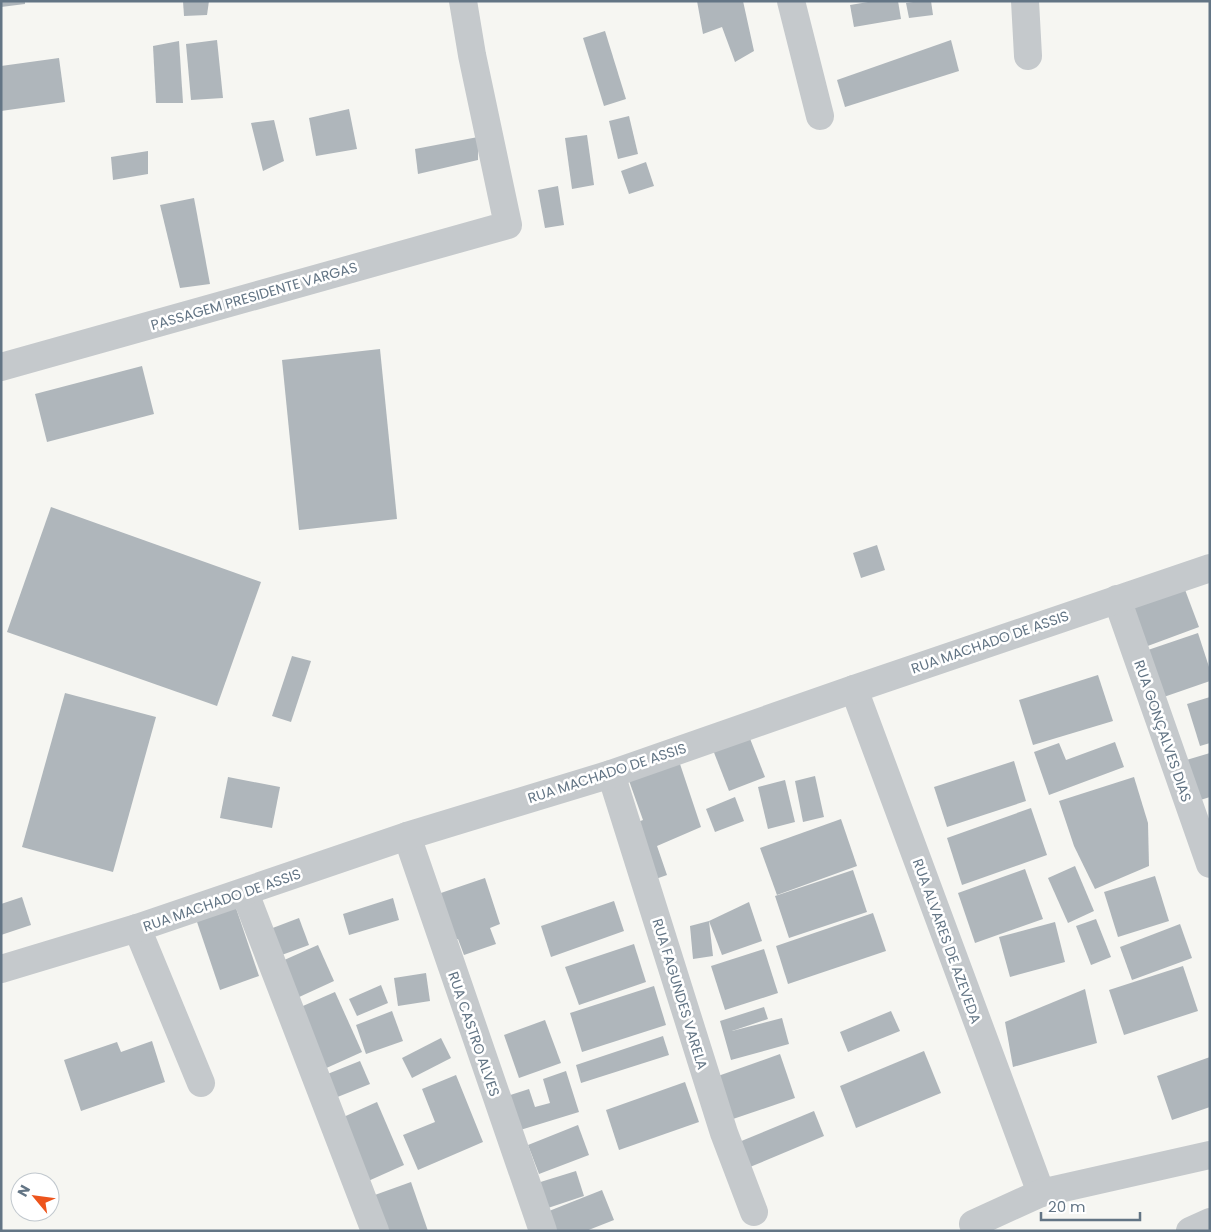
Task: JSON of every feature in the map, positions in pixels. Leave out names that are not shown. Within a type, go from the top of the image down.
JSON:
[{"type":"street","name":"PASSAGEM PRESIDENTE VARGAS","points":[[1,367],[508,225],[472,55],[464,1]]},
{"type":"street","points":[[791,1],[820,116]]},
{"type":"street","points":[[1025,1],[1028,56]]},
{"type":"street","name":"RUA MACHADO DE ASSIS","points":[[1,969],[245,893],[407,836],[611,774],[1210,568]]},
{"type":"street","name":"RUA GONÇALVES DIAS","points":[[1117,599],[1210,864]]},
{"type":"street","name":"RUA ALVARES DE AZEVEDA","points":[[854,689],[1041,1193]]},
{"type":"street","name":"RUA FAGUNDES VARELA","points":[[611,774],[724,1133],[754,1212]]},
{"type":"street","name":"RUA CASTRO ALVES","points":[[407,836],[543,1231]]},
{"type":"street","points":[[245,893],[375,1231]]},
{"type":"street","points":[[137,928],[201,1083]]},
{"type":"street","points":[[973,1224],[1041,1193],[1210,1155]]},
{"type":"street","points":[[1190,1231],[1210,1222]]},
{"type":"building","points":[[1,1],[25,1],[25,4],[1,7]]},
{"type":"building","points":[[183,1],[209,1],[207,15],[184,16]]},
{"type":"building","points":[[697,1],[743,1],[754,51],[735,62],[722,27],[703,34]]},
{"type":"building","points":[[874,1],[898,1],[901,19],[854,27],[850,5]]},
{"type":"building","points":[[931,1],[933,15],[909,18],[906,3]]},
{"type":"building","points":[[605,31],[626,99],[604,106],[583,38]]},
{"type":"building","points":[[217,40],[223,98],[191,100],[186,44]]},
{"type":"building","points":[[951,40],[959,71],[845,107],[837,80]]},
{"type":"building","points":[[179,41],[183,103],[156,103],[153,46]]},
{"type":"building","points":[[59,58],[65,102],[1,111],[1,66]]},
{"type":"building","points":[[349,109],[357,149],[316,156],[309,118]]},
{"type":"building","points":[[629,116],[638,154],[618,159],[609,121]]},
{"type":"building","points":[[274,120],[284,161],[263,171],[251,123]]},
{"type":"building","points":[[587,135],[594,185],[572,189],[565,138]]},
{"type":"building","points":[[478,137],[478,160],[418,174],[415,149]]},
{"type":"building","points":[[148,151],[148,174],[113,180],[111,157]]},
{"type":"building","points":[[646,162],[654,186],[629,194],[621,171]]},
{"type":"building","points":[[558,186],[564,225],[545,228],[538,190]]},
{"type":"building","points":[[194,198],[210,284],[180,288],[160,205]]},
{"type":"building","points":[[380,349],[397,519],[299,530],[282,360]]},
{"type":"building","points":[[142,366],[154,414],[47,442],[35,394]]},
{"type":"building","points":[[51,507],[261,582],[217,706],[7,632]]},
{"type":"building","points":[[877,545],[885,570],[861,578],[853,553]]},
{"type":"building","points":[[1184,587],[1199,627],[1145,647],[1130,606]]},
{"type":"building","points":[[1198,633],[1210,670],[1210,681],[1158,699],[1142,652]]},
{"type":"building","points":[[292,656],[311,661],[291,722],[272,716]]},
{"type":"building","points":[[1098,675],[1113,721],[1033,745],[1019,700]]},
{"type":"building","points":[[65,693],[156,717],[113,872],[22,847]]},
{"type":"building","points":[[1210,697],[1210,743],[1200,746],[1187,704]]},
{"type":"building","points":[[749,736],[765,777],[729,791],[713,750]]},
{"type":"building","points":[[1115,742],[1124,767],[1049,795],[1034,752],[1059,743],[1066,760]]},
{"type":"building","points":[[1210,753],[1210,797],[1194,802],[1183,761]]},
{"type":"building","points":[[678,758],[701,827],[657,846],[667,875],[650,881],[635,823],[643,820],[627,775]]},
{"type":"building","points":[[1014,761],[1026,801],[947,827],[934,787]]},
{"type":"building","points":[[815,776],[824,817],[803,822],[795,781]]},
{"type":"building","points":[[228,777],[280,787],[272,828],[220,818]]},
{"type":"building","points":[[1134,777],[1148,823],[1149,866],[1095,889],[1074,846],[1059,801]]},
{"type":"building","points":[[785,780],[795,822],[768,829],[758,787]]},
{"type":"building","points":[[735,797],[744,821],[715,832],[706,809]]},
{"type":"building","points":[[1031,808],[1047,855],[962,885],[947,838]]},
{"type":"building","points":[[841,819],[857,866],[777,895],[760,848]]},
{"type":"building","points":[[1075,866],[1094,911],[1068,923],[1048,878]]},
{"type":"building","points":[[1025,869],[1043,919],[975,943],[958,893]]},
{"type":"building","points":[[853,870],[867,912],[789,938],[775,896]]},
{"type":"building","points":[[1155,876],[1169,921],[1118,937],[1104,892]]},
{"type":"building","points":[[485,878],[500,924],[490,928],[496,944],[464,955],[458,939],[451,941],[435,895]]},
{"type":"building","points":[[22,897],[31,925],[1,935],[1,904]]},
{"type":"building","points":[[393,898],[399,920],[349,935],[343,914]]},
{"type":"building","points":[[614,901],[624,931],[551,957],[541,926]]},
{"type":"building","points":[[749,902],[762,941],[722,955],[709,921]]},
{"type":"building","points":[[235,905],[259,976],[220,990],[196,919]]},
{"type":"building","points":[[873,913],[886,951],[788,984],[776,946]]},
{"type":"building","points":[[299,918],[309,945],[279,956],[270,929]]},
{"type":"building","points":[[1096,919],[1111,957],[1091,965],[1076,926]]},
{"type":"building","points":[[709,921],[713,956],[693,959],[690,926]]},
{"type":"building","points":[[1055,922],[1065,962],[1010,977],[999,937]]},
{"type":"building","points":[[1180,924],[1192,958],[1132,980],[1120,947]]},
{"type":"building","points":[[634,944],[646,982],[579,1005],[565,967]]},
{"type":"building","points":[[318,945],[334,981],[297,998],[282,961]]},
{"type":"building","points":[[764,949],[778,993],[725,1010],[711,966]]},
{"type":"building","points":[[1183,966],[1198,1011],[1124,1035],[1109,990]]},
{"type":"building","points":[[426,973],[430,1001],[398,1006],[394,978]]},
{"type":"building","points":[[381,985],[388,1003],[357,1016],[349,999]]},
{"type":"building","points":[[654,986],[666,1025],[582,1052],[570,1013]]},
{"type":"building","points":[[1085,989],[1097,1043],[1013,1067],[1005,1022]]},
{"type":"building","points":[[335,992],[362,1052],[322,1070],[296,1009]]},
{"type":"building","points":[[764,1007],[768,1019],[732,1031],[782,1018],[789,1044],[731,1060],[720,1021]]},
{"type":"building","points":[[392,1011],[403,1041],[366,1054],[356,1025]]},
{"type":"building","points":[[891,1011],[900,1031],[848,1052],[840,1032]]},
{"type":"building","points":[[545,1020],[561,1063],[519,1078],[504,1035]]},
{"type":"building","points":[[663,1036],[669,1055],[581,1083],[576,1065]]},
{"type":"building","points":[[441,1038],[451,1058],[412,1078],[402,1058]]},
{"type":"building","points":[[152,1041],[165,1082],[81,1111],[64,1060],[117,1042],[121,1052]]},
{"type":"building","points":[[924,1051],[941,1093],[856,1128],[840,1086]]},
{"type":"building","points":[[780,1054],[795,1098],[733,1119],[718,1076]]},
{"type":"building","points":[[1210,1057],[1210,1107],[1172,1120],[1157,1076]]},
{"type":"building","points":[[360,1061],[370,1084],[335,1098],[325,1075]]},
{"type":"building","points":[[566,1071],[579,1112],[517,1131],[507,1096],[529,1089],[535,1107],[550,1103],[543,1079]]},
{"type":"building","points":[[456,1075],[483,1142],[418,1170],[403,1135],[435,1122],[422,1089]]},
{"type":"building","points":[[685,1082],[699,1122],[619,1150],[606,1110]]},
{"type":"building","points":[[377,1102],[404,1165],[366,1182],[339,1119]]},
{"type":"building","points":[[814,1111],[824,1136],[750,1167],[739,1142]]},
{"type":"building","points":[[578,1125],[589,1155],[539,1174],[528,1145]]},
{"type":"building","points":[[576,1171],[584,1196],[542,1210],[534,1184]]},
{"type":"building","points":[[411,1182],[428,1231],[385,1231],[372,1196]]},
{"type":"building","points":[[602,1190],[614,1220],[586,1231],[556,1231],[549,1211]]}]
